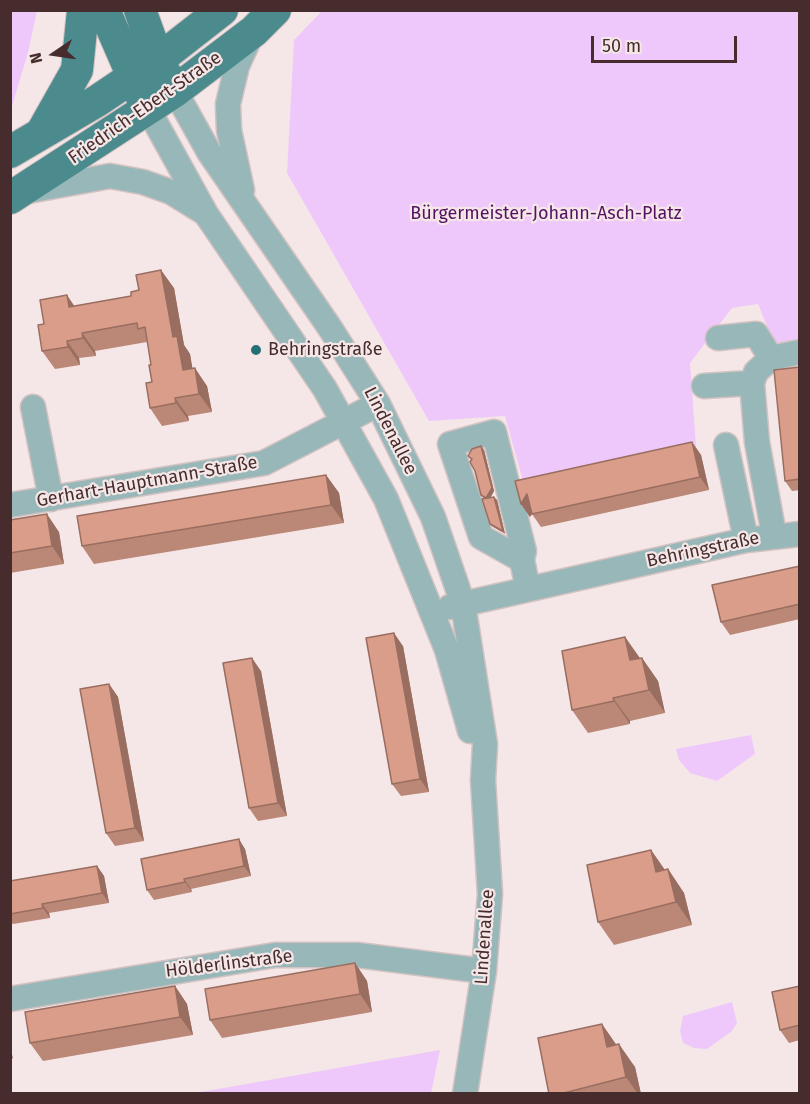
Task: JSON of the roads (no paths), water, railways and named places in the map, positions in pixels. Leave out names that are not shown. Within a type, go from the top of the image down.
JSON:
[{"type":"main road","points":[[41,133],[77,70],[83,10]]},
{"type":"main road","name":"Lindenallee","points":[[104,10],[148,110]]},
{"type":"main road","name":"Lindenallee","points":[[140,10],[158,60],[175,91]]},
{"type":"main road","name":"Friedrich-Ebert-Straße","points":[[10,152],[158,60],[222,10]]},
{"type":"main road","name":"Friedrich-Ebert-Straße","points":[[15,195],[148,110],[264,21]]},
{"type":"street","points":[[245,201],[229,130],[228,104],[237,66],[264,21]]},
{"type":"street","name":"Lindenallee","points":[[175,91],[210,152],[245,201],[378,404],[433,518],[463,604],[485,744],[483,780],[490,894],[484,971],[465,1094]]},
{"type":"street","name":"Lindenallee","points":[[148,110],[206,214],[345,422],[386,499],[447,650],[483,780]]},
{"type":"street","points":[[15,195],[110,176],[143,182],[171,192],[206,214]]},
{"type":"street","points":[[718,338],[756,334],[771,358]]},
{"type":"street","points":[[774,536],[758,442],[752,383],[756,372],[771,358],[800,352]]},
{"type":"street","points":[[704,386],[752,383]]},
{"type":"street","name":"Gerhart-Hauptmann-Straße","points":[[10,506],[264,463],[378,404]]},
{"type":"street","points":[[33,407],[51,499]]},
{"type":"street","points":[[522,560],[481,537],[450,444],[494,432],[524,551],[522,560],[528,589]]},
{"type":"street","points":[[726,445],[746,540]]},
{"type":"street","name":"Behringstraße","points":[[432,612],[746,540],[800,534]]},
{"type":"street","name":"Hölderlinstraße","points":[[10,999],[275,955],[357,955],[484,971]]},
{"type":"place","name":"Behringstraße","points":[[256,350]]},
{"type":"park label","name":"Bürgermeister-Johann-Asch-Platz","points":[[546,214]]}]
